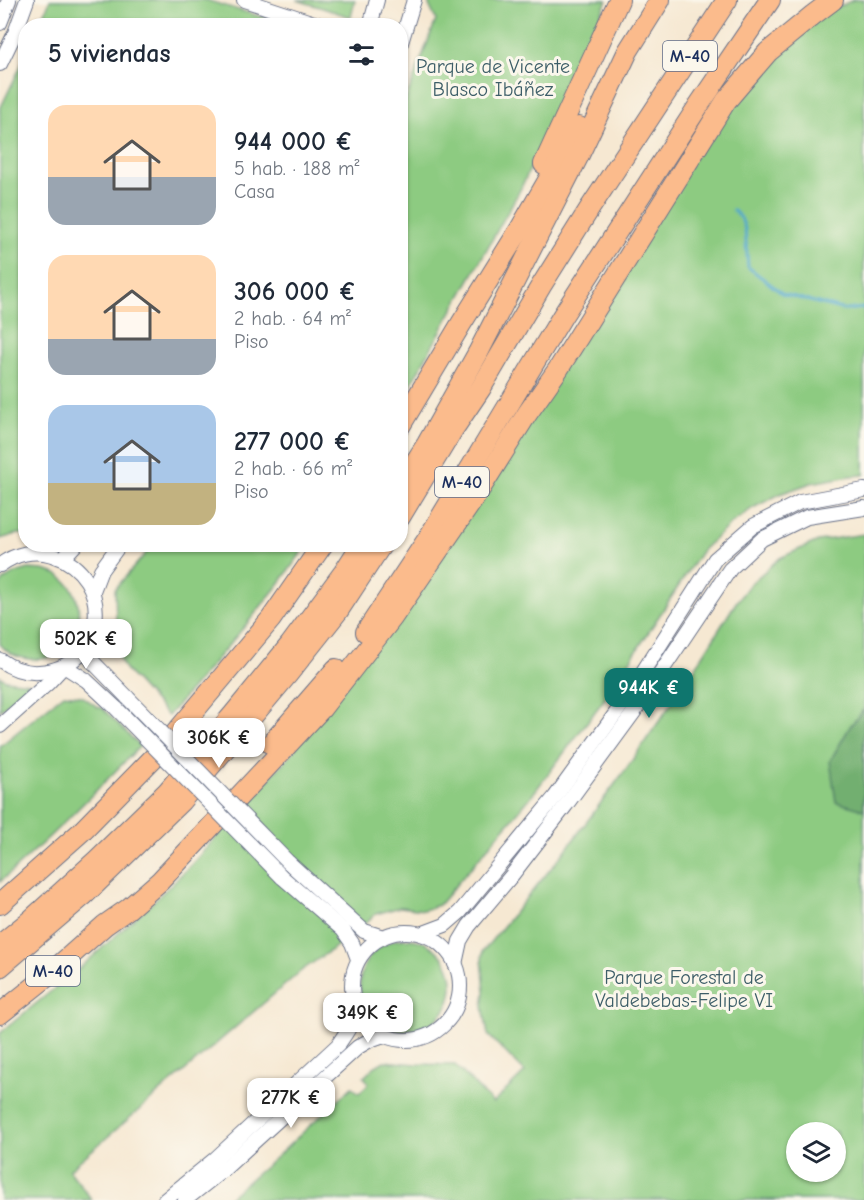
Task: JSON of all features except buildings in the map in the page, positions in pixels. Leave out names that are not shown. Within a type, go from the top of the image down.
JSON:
[{"type":"highway","points":[[461,324],[550,153],[619,0]]},
{"type":"highway","points":[[408,413],[520,229],[613,63],[653,0]]},
{"type":"highway","points":[[408,474],[478,353],[578,157],[628,51],[660,0]]},
{"type":"highway","points":[[652,113],[698,25],[714,0]]},
{"type":"highway","name":"M-40","points":[[408,504],[541,286],[727,0]]},
{"type":"highway","name":"M-40","points":[[0,1014],[105,925],[122,904],[204,821],[355,647],[429,537],[563,315],[770,0]]},
{"type":"highway","points":[[105,925],[128,909],[168,873],[321,709],[366,652],[477,494],[726,100],[768,52],[833,0]]},
{"type":"highway","points":[[0,904],[81,832],[164,747],[270,619],[317,552]]},
{"type":"highway","points":[[0,945],[98,860],[167,792],[290,645],[357,552]]},
{"type":"highway","name":"M-40","points":[[0,968],[83,896],[181,801],[338,611],[377,552]]},
{"type":"street","points":[[0,23],[9,0]]},
{"type":"street","points":[[20,18],[27,0]]},
{"type":"street","points":[[244,0],[299,18]]},
{"type":"street","points":[[372,18],[377,0]]},
{"type":"street","points":[[408,20],[414,0]]},
{"type":"street","points":[[0,64],[18,25]]},
{"type":"street","points":[[421,934],[445,925],[460,912],[555,797],[621,706],[716,560],[753,526],[800,502],[864,490]]},
{"type":"street","points":[[455,964],[460,941],[469,926],[519,866],[634,712],[730,569],[762,539],[807,517],[864,508]]},
{"type":"street","points":[[63,558],[68,552]]},
{"type":"street","points":[[93,591],[101,570],[114,552]]},
{"type":"street","points":[[0,726],[63,667],[76,658],[93,635],[96,620],[93,591],[86,578],[63,558],[45,553],[26,553],[2,561]]},
{"type":"street","points":[[85,648],[93,662],[288,862],[364,931],[383,937]]},
{"type":"street","points":[[0,660],[16,669],[32,673],[48,672],[63,667],[86,680],[282,877],[343,930],[352,943],[358,959]]},
{"type":"street","points":[[395,933],[421,934],[441,945],[455,964],[459,980],[459,996],[454,1011],[444,1024],[431,1034],[416,1039],[400,1040],[372,1028],[363,1018],[356,1006],[352,990],[353,974],[358,959],[369,946],[383,937],[395,933]]},
{"type":"street","points":[[165,1200],[214,1160],[338,1045],[351,1026],[356,1006]]},
{"type":"street","points":[[185,1200],[223,1170],[358,1047],[384,1035]]},
{"type":"green space","points":[[50,0],[206,0],[265,18],[43,18]]},
{"type":"green space","points":[[297,0],[355,0],[351,17]]},
{"type":"green space","name":"Parque de Vicente Blasco Ibáñez","points":[[430,0],[607,0],[584,56],[520,190],[408,390],[408,94],[436,20],[429,5]]},
{"type":"green space","points":[[853,0],[864,0],[864,475],[811,483],[780,494],[753,508],[732,523],[702,550],[609,693],[530,798],[439,905],[424,910],[400,907],[376,914],[337,946],[301,971],[69,1170],[92,1200],[0,1200],[0,1033],[82,966],[154,901],[190,866],[293,752],[709,136],[774,58],[824,14]]},
{"type":"green space","points":[[18,72],[18,534],[0,539],[0,109]]},
{"type":"green space","name":"Parque Forestal de Valdebebas-Felipe VI","points":[[864,534],[864,1200],[226,1200],[352,1087],[359,1093],[369,1083],[364,1077],[384,1061],[455,1065],[493,1103],[525,1072],[488,1035],[483,1006],[485,992],[483,951],[562,855],[626,769],[750,584],[780,558],[818,541]]},
{"type":"green space","points":[[147,552],[302,552],[245,626],[168,716],[125,669],[117,654],[115,589]]},
{"type":"green space","points":[[29,569],[43,570],[61,578],[73,590],[78,606],[78,623],[71,639],[60,652],[44,659],[16,656],[0,644],[0,585],[9,576]]},
{"type":"green space","points":[[0,676],[6,680],[30,683],[0,711]]},
{"type":"green space","points":[[64,694],[82,696],[102,708],[140,746],[0,882],[0,746]]},
{"type":"green space","points":[[864,709],[864,810],[836,802],[830,761],[851,725]]},
{"type":"green space","points":[[397,939],[415,939],[432,946],[445,959],[452,976],[452,994],[445,1011],[432,1024],[415,1031],[397,1031],[380,1024],[367,1011],[360,994],[360,976],[367,959],[380,946]]},
{"type":"waterway","points":[[733,210],[741,218],[745,229],[748,267],[783,294],[845,310],[864,308]]}]
